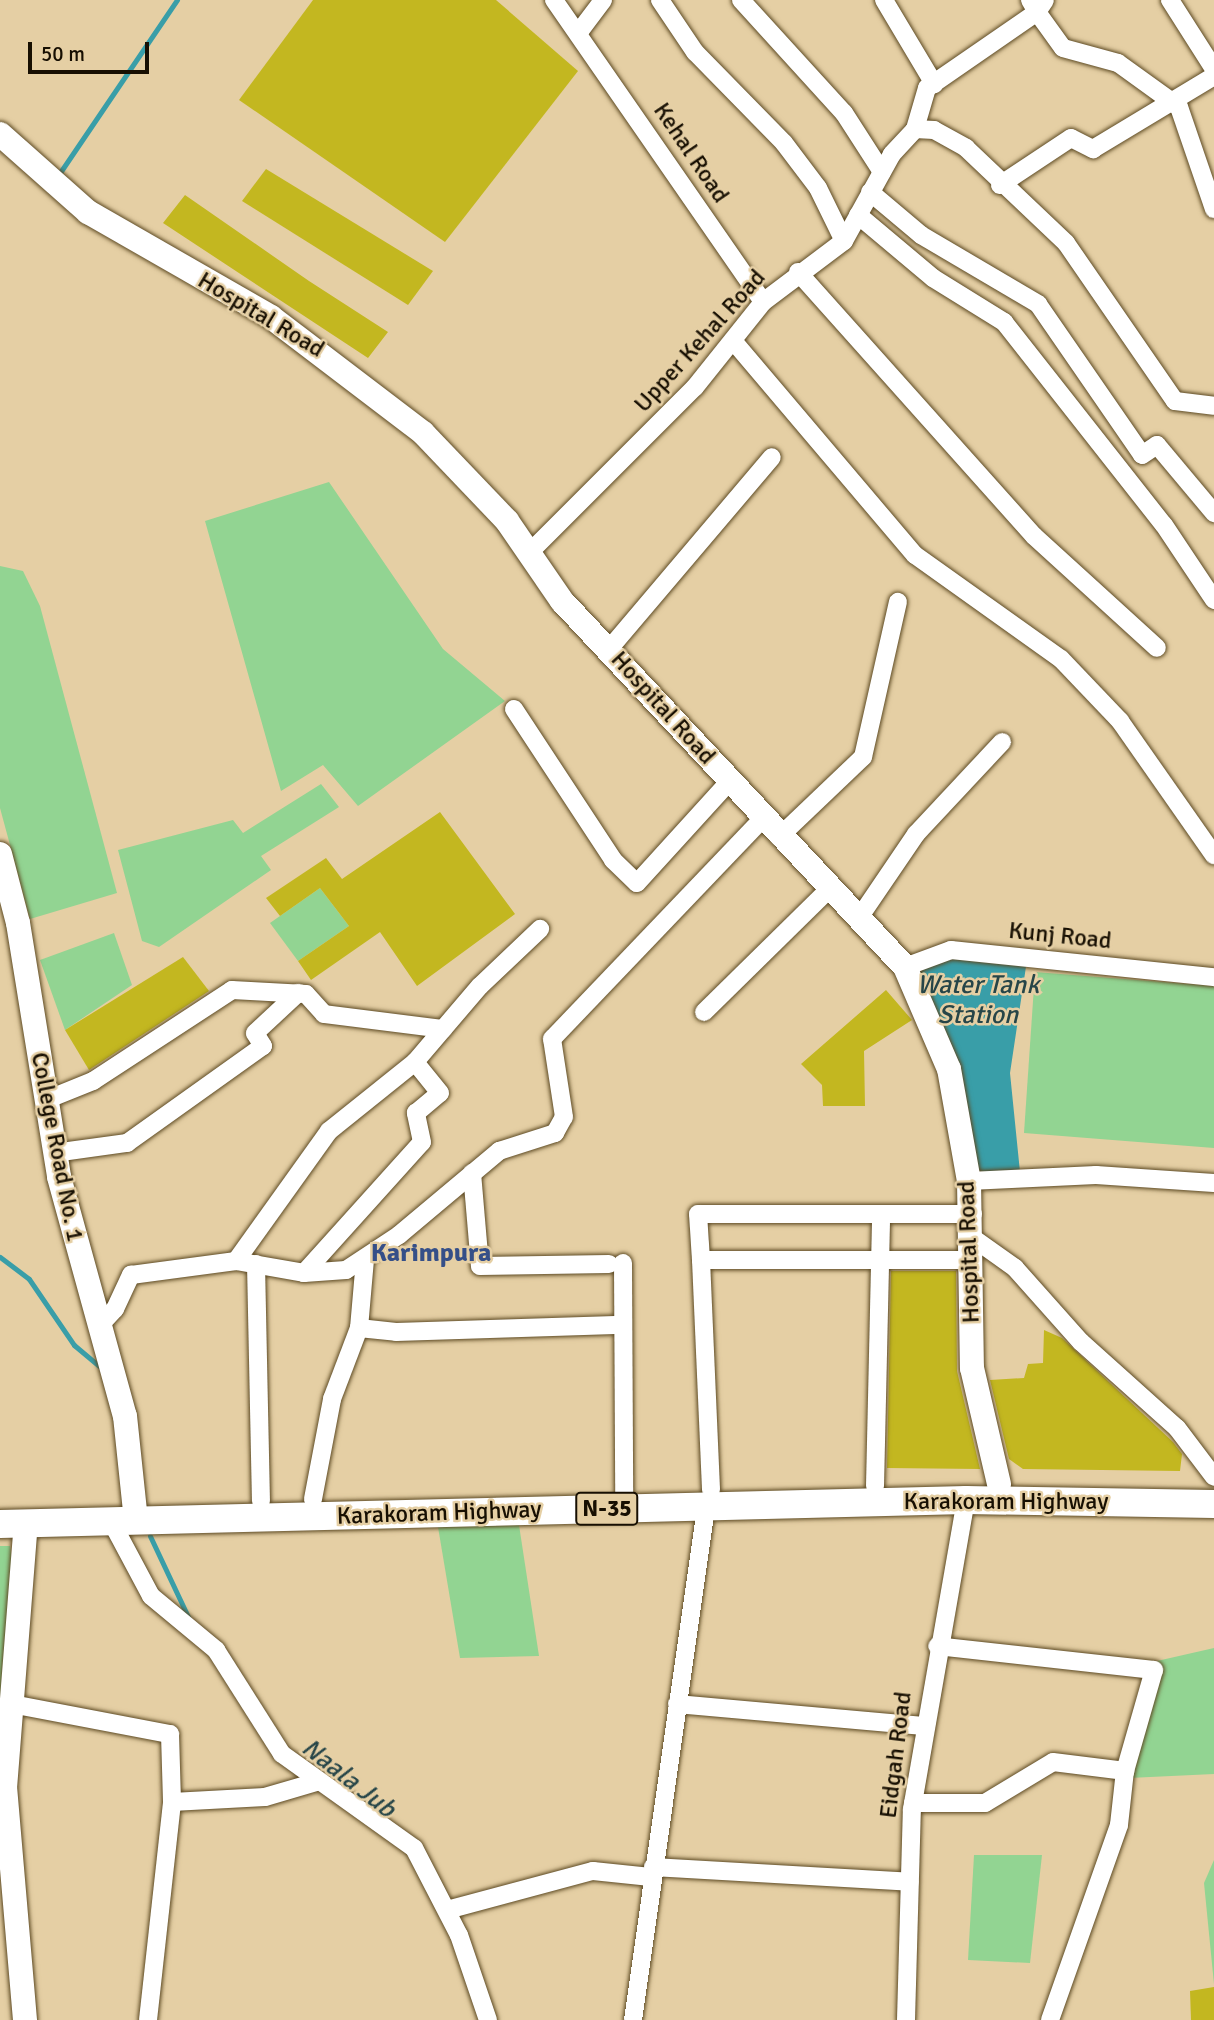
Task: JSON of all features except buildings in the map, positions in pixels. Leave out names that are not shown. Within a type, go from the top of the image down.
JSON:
[{"type":"highway","name":"Karakoram Highway","points":[[13,1523],[128,1515],[261,1501],[313,1499],[624,1492],[709,1499],[875,1486],[1214,1486]]},
{"type":"highway","name":"Karakoram Highway","points":[[0,1506],[128,1515],[709,1499],[1214,1504]]},
{"type":"main road","name":"Hospital Road","points":[[0,134],[53,180],[130,238],[331,357],[423,433],[530,552],[562,601],[610,648],[761,820],[905,967],[949,1069],[969,1181],[973,1238],[972,1368],[999,1484]]},
{"type":"main road","name":"College Road No. 1","points":[[0,854],[18,923],[54,1153],[125,1416],[128,1515]]},
{"type":"main road","points":[[13,1523],[12,1704],[5,1787],[24,2020]]},
{"type":"street","name":"Kehal Road","points":[[554,0],[579,32],[763,302]]},
{"type":"street","points":[[579,32],[603,0]]},
{"type":"street","points":[[660,0],[695,52],[784,143],[818,188],[844,241]]},
{"type":"street","points":[[741,0],[844,113],[882,172]]},
{"type":"street","points":[[884,0],[933,84],[1037,4],[1063,48],[1118,63],[1173,102],[1214,209]]},
{"type":"street","points":[[1170,0],[1214,69]]},
{"type":"street","points":[[1000,185],[1071,138],[1093,149],[1214,76]]},
{"type":"street","name":"Upper Kehal Road","points":[[530,552],[735,343],[763,302],[797,272],[844,241],[882,172],[915,129],[933,84]]},
{"type":"street","points":[[915,129],[934,130],[965,148],[1000,185],[1066,243],[1175,401],[1214,406]]},
{"type":"street","points":[[870,192],[921,235],[1038,304],[1142,455],[1157,445],[1214,513]]},
{"type":"street","points":[[858,215],[933,278],[1004,322],[1164,525],[1214,600]]},
{"type":"street","points":[[797,272],[1034,536],[1157,648]]},
{"type":"street","points":[[735,343],[915,555],[1061,659],[1120,720],[1214,855]]},
{"type":"street","points":[[610,648],[772,457]]},
{"type":"street","points":[[779,837],[863,757],[898,602]]},
{"type":"street","points":[[514,709],[613,860],[637,883],[729,782]]},
{"type":"street","points":[[859,918],[916,834],[1002,742]]},
{"type":"street","points":[[100,1325],[116,1310],[131,1275],[236,1261],[304,1273],[346,1270],[365,1259],[499,1151],[562,1127],[552,1039],[761,820]]},
{"type":"street","points":[[704,1013],[830,888]]},
{"type":"street","points":[[236,1261],[283,1201],[293,1172],[329,1131],[415,1062],[443,1028],[540,929]]},
{"type":"street","name":"Kunj Road","points":[[905,967],[951,950],[1214,977]]},
{"type":"street","points":[[46,1100],[93,1081],[232,990],[298,993],[324,1014],[443,1028]]},
{"type":"street","points":[[54,1153],[127,1143],[263,1046],[255,1033],[298,993]]},
{"type":"street","points":[[304,1273],[422,1142],[416,1113],[440,1093],[415,1062]]},
{"type":"street","points":[[472,1173],[480,1266],[616,1264],[623,1325],[624,1492]]},
{"type":"street","points":[[969,1181],[1096,1175],[1214,1184]]},
{"type":"street","points":[[633,2020],[652,1872],[709,1499],[698,1213],[881,1216],[973,1238],[1015,1268],[1081,1342],[1177,1428],[1214,1477]]},
{"type":"street","points":[[875,1486],[881,1216]]},
{"type":"street","points":[[701,1260],[880,1259],[973,1238]]},
{"type":"street","points":[[313,1499],[332,1399],[359,1328],[365,1259]]},
{"type":"street","points":[[256,1264],[261,1501]]},
{"type":"street","points":[[359,1328],[396,1332],[623,1325]]},
{"type":"street","name":"Eidgah Road","points":[[906,2020],[913,1803],[923,1726],[966,1500]]},
{"type":"street","points":[[128,1515],[151,1597],[216,1650],[282,1754],[316,1782],[414,1848],[446,1910],[488,2020]]},
{"type":"street","points":[[937,1646],[1154,1670],[1125,1771],[1119,1825],[1050,2020]]},
{"type":"street","points":[[12,1704],[170,1734],[172,1802],[149,2020]]},
{"type":"street","points":[[677,1704],[923,1726]]},
{"type":"street","points":[[913,1803],[985,1802],[1053,1762],[1125,1771]]},
{"type":"street","points":[[172,1802],[265,1797],[316,1782]]},
{"type":"street","points":[[446,1910],[593,1871],[910,1882]]},
{"type":"green space","points":[[329,482],[443,649],[505,701],[358,806],[323,765],[281,791],[205,521]]},
{"type":"green space","points":[[0,566],[23,571],[40,606],[117,893],[30,919],[0,808]]},
{"type":"green space","points":[[321,784],[339,807],[261,856],[271,870],[159,947],[142,941],[118,850],[233,820],[243,833]]},
{"type":"green space","points":[[320,888],[349,926],[298,961],[270,923]]},
{"type":"green space","points":[[114,933],[132,985],[65,1030],[40,960]]},
{"type":"green space","points":[[1035,972],[1214,986],[1214,1148],[1024,1133]]},
{"type":"green space","points":[[519,1525],[539,1656],[460,1658],[438,1527]]},
{"type":"green space","points":[[0,1546],[10,1546],[19,1617],[0,1735]]},
{"type":"green space","points":[[1214,1648],[1214,1774],[1129,1778],[1157,1661]]},
{"type":"green space","points":[[974,1855],[1042,1855],[1030,1963],[968,1960]]},
{"type":"green space","points":[[1214,1860],[1214,1984],[1204,1883]]},
{"type":"water","name":"Water Tank Station","points":[[929,957],[1027,960],[1010,1073],[1020,1172],[975,1177],[910,970]]},
{"type":"waterway","points":[[57,177],[177,0]]},
{"type":"waterway","name":"Naala Jub","points":[[0,1257],[29,1279],[74,1345],[100,1367]]},
{"type":"waterway","name":"Naala Jub","points":[[150,1536],[190,1621]]},
{"type":"district","name":"Karimpura","points":[[431,1254]]}]
